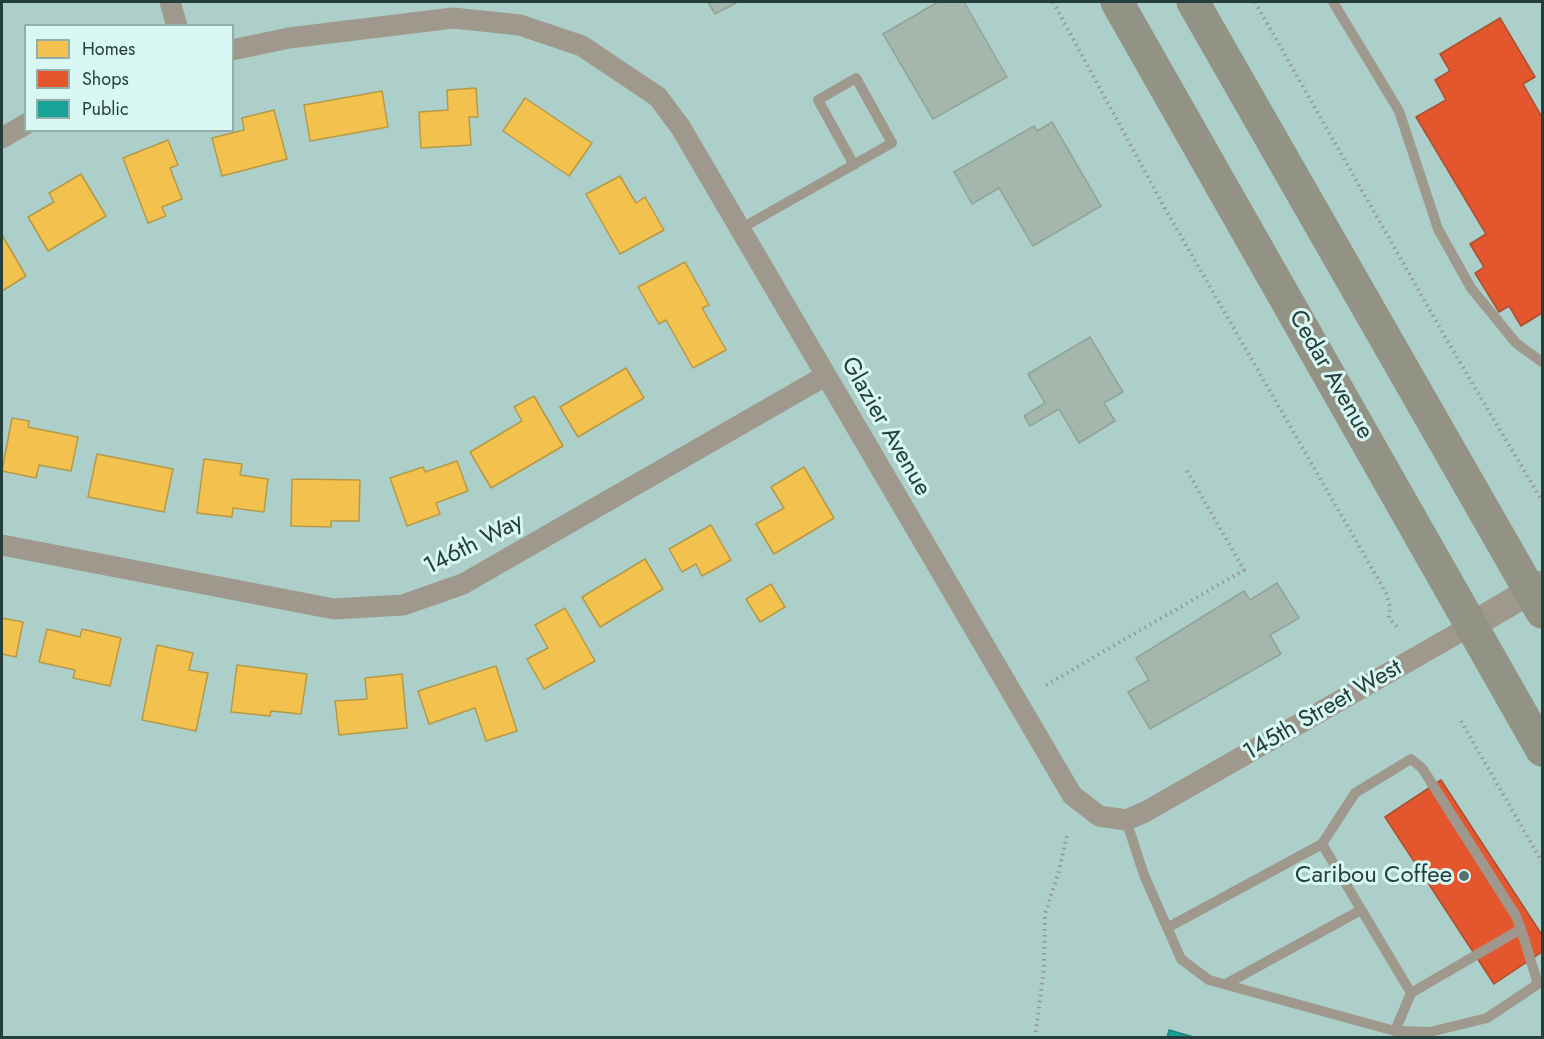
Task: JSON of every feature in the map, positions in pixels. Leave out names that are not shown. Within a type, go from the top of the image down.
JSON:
[{"type":"highway","name":"Cedar Avenue","points":[[1117,2],[1542,750]]},
{"type":"highway","points":[[1193,2],[1539,595]]},
{"type":"street","points":[[170,2],[176,24]]},
{"type":"street","name":"Glazier Avenue","points":[[234,50],[289,38],[453,18],[520,25],[582,46],[658,97],[681,128],[1072,795],[1099,816],[1126,820]]},
{"type":"street","points":[[2,138],[24,125]]},
{"type":"street","name":"146th Way","points":[[2,545],[334,609],[403,605],[463,584],[825,376]]},
{"type":"street","name":"145th Street West","points":[[1126,820],[1145,812],[1472,625],[1539,595]]},
{"type":"lane","points":[[1333,2],[1399,111],[1438,229],[1471,288],[1516,343],[1542,362]]},
{"type":"lane","points":[[740,229],[854,165],[892,143],[856,78],[818,100],[854,165]]},
{"type":"lane","points":[[1126,820],[1144,874],[1167,928],[1181,959],[1209,980],[1395,1031],[1430,1032],[1487,1018],[1538,984],[1516,916],[1422,768],[1411,759],[1355,793],[1322,844],[1167,928]]},
{"type":"lane","points":[[1322,844],[1411,993]]},
{"type":"lane","points":[[1226,984],[1361,910]]},
{"type":"lane","points":[[1395,1031],[1411,993],[1521,929]]},
{"type":"path","points":[[1052,2],[1173,222],[1386,593],[1390,607],[1389,618],[1400,630]]},
{"type":"path","points":[[1255,2],[1448,342],[1542,501]]},
{"type":"path","points":[[1046,685],[1244,570],[1185,469]]},
{"type":"path","points":[[1461,721],[1542,862]]},
{"type":"path","points":[[1035,1038],[1044,968],[1045,914],[1067,836]]},
{"type":"building: Homes","points":[[476,88],[478,117],[469,117],[471,145],[421,148],[419,112],[448,110],[447,90]]},
{"type":"building: Homes","points":[[382,91],[388,127],[310,141],[304,105]]},
{"type":"building: Homes","points":[[525,98],[592,143],[569,176],[503,131]]},
{"type":"building: Homes","points":[[274,110],[287,159],[222,176],[212,138],[244,130],[242,118]]},
{"type":"building: Homes","points":[[168,140],[178,165],[170,168],[182,199],[162,207],[166,216],[148,223],[123,158]]},
{"type":"building: Homes","points":[[81,174],[106,216],[48,251],[28,217],[54,202],[49,193]]},
{"type":"building: Homes","points":[[620,176],[636,203],[645,197],[664,230],[620,254],[586,194]]},
{"type":"building: Homes","points":[[2,235],[26,276],[2,291]]},
{"type":"building: Homes","points":[[685,262],[709,305],[702,308],[726,350],[693,368],[666,320],[659,324],[638,287]]},
{"type":"building: Homes","points":[[626,368],[644,398],[578,437],[560,407]]},
{"type":"building: Homes","points":[[534,396],[563,446],[491,488],[470,452],[522,421],[514,407]]},
{"type":"building: Homes","points":[[12,418],[29,421],[28,427],[78,437],[71,471],[39,465],[36,478],[2,471]]},
{"type":"building: Homes","points":[[97,454],[173,469],[164,512],[88,497]]},
{"type":"building: Homes","points":[[204,459],[242,464],[240,475],[268,479],[264,512],[233,508],[232,517],[197,513]]},
{"type":"building: Homes","points":[[457,461],[468,491],[436,503],[440,514],[407,526],[390,478],[423,467],[425,472]]},
{"type":"building: Homes","points":[[804,467],[834,518],[774,554],[756,524],[784,508],[771,487]]},
{"type":"building: Homes","points":[[292,479],[360,480],[359,521],[331,521],[331,527],[291,526]]},
{"type":"building: Homes","points":[[711,525],[731,560],[702,576],[696,564],[682,572],[669,549]]},
{"type":"building: Homes","points":[[645,559],[663,589],[600,627],[582,597]]},
{"type":"building: Homes","points":[[771,584],[785,607],[760,622],[746,599]]},
{"type":"building: Homes","points":[[565,608],[595,661],[544,689],[527,659],[548,648],[535,625]]},
{"type":"building: Homes","points":[[2,618],[23,622],[16,657],[2,654]]},
{"type":"building: Homes","points":[[47,629],[80,637],[82,629],[121,638],[110,686],[73,678],[75,670],[39,662]]},
{"type":"building: Homes","points":[[157,645],[193,653],[189,670],[208,673],[196,731],[142,720]]},
{"type":"building: Homes","points":[[237,665],[307,674],[301,714],[271,711],[270,716],[231,712]]},
{"type":"building: Homes","points":[[496,666],[517,731],[486,741],[475,708],[429,724],[418,691]]},
{"type":"building: Homes","points":[[402,674],[407,728],[339,735],[335,701],[367,699],[365,678]]},
{"type":"building: Shops","points":[[1500,18],[1535,77],[1523,84],[1542,117],[1542,313],[1521,326],[1509,306],[1499,312],[1475,273],[1484,267],[1470,244],[1486,234],[1416,117],[1446,100],[1435,80],[1450,71],[1440,54]]},
{"type":"building: Shops","name":"Caribou Coffee","points":[[1441,780],[1542,935],[1542,952],[1494,984],[1385,817]]},
{"type":"building: Public","points":[[1169,1030],[1197,1038],[1167,1038]]},
{"type":"building: Other","points":[[708,2],[738,2],[715,14]]},
{"type":"building: Other","points":[[938,2],[964,2],[1007,77],[933,119],[883,34]]},
{"type":"building: Other","points":[[1052,122],[1101,206],[1033,246],[999,188],[972,204],[954,172],[1034,126],[1037,131]]},
{"type":"building: Other","points":[[1090,337],[1123,392],[1104,403],[1115,421],[1079,443],[1059,409],[1030,426],[1024,416],[1045,403],[1028,374]]},
{"type":"building: Other","points":[[1277,583],[1299,618],[1270,635],[1281,654],[1150,729],[1128,692],[1149,680],[1136,658],[1244,591],[1250,600]]},
{"type":"place","name":"Caribou Coffee","points":[[1464,876]]}]
